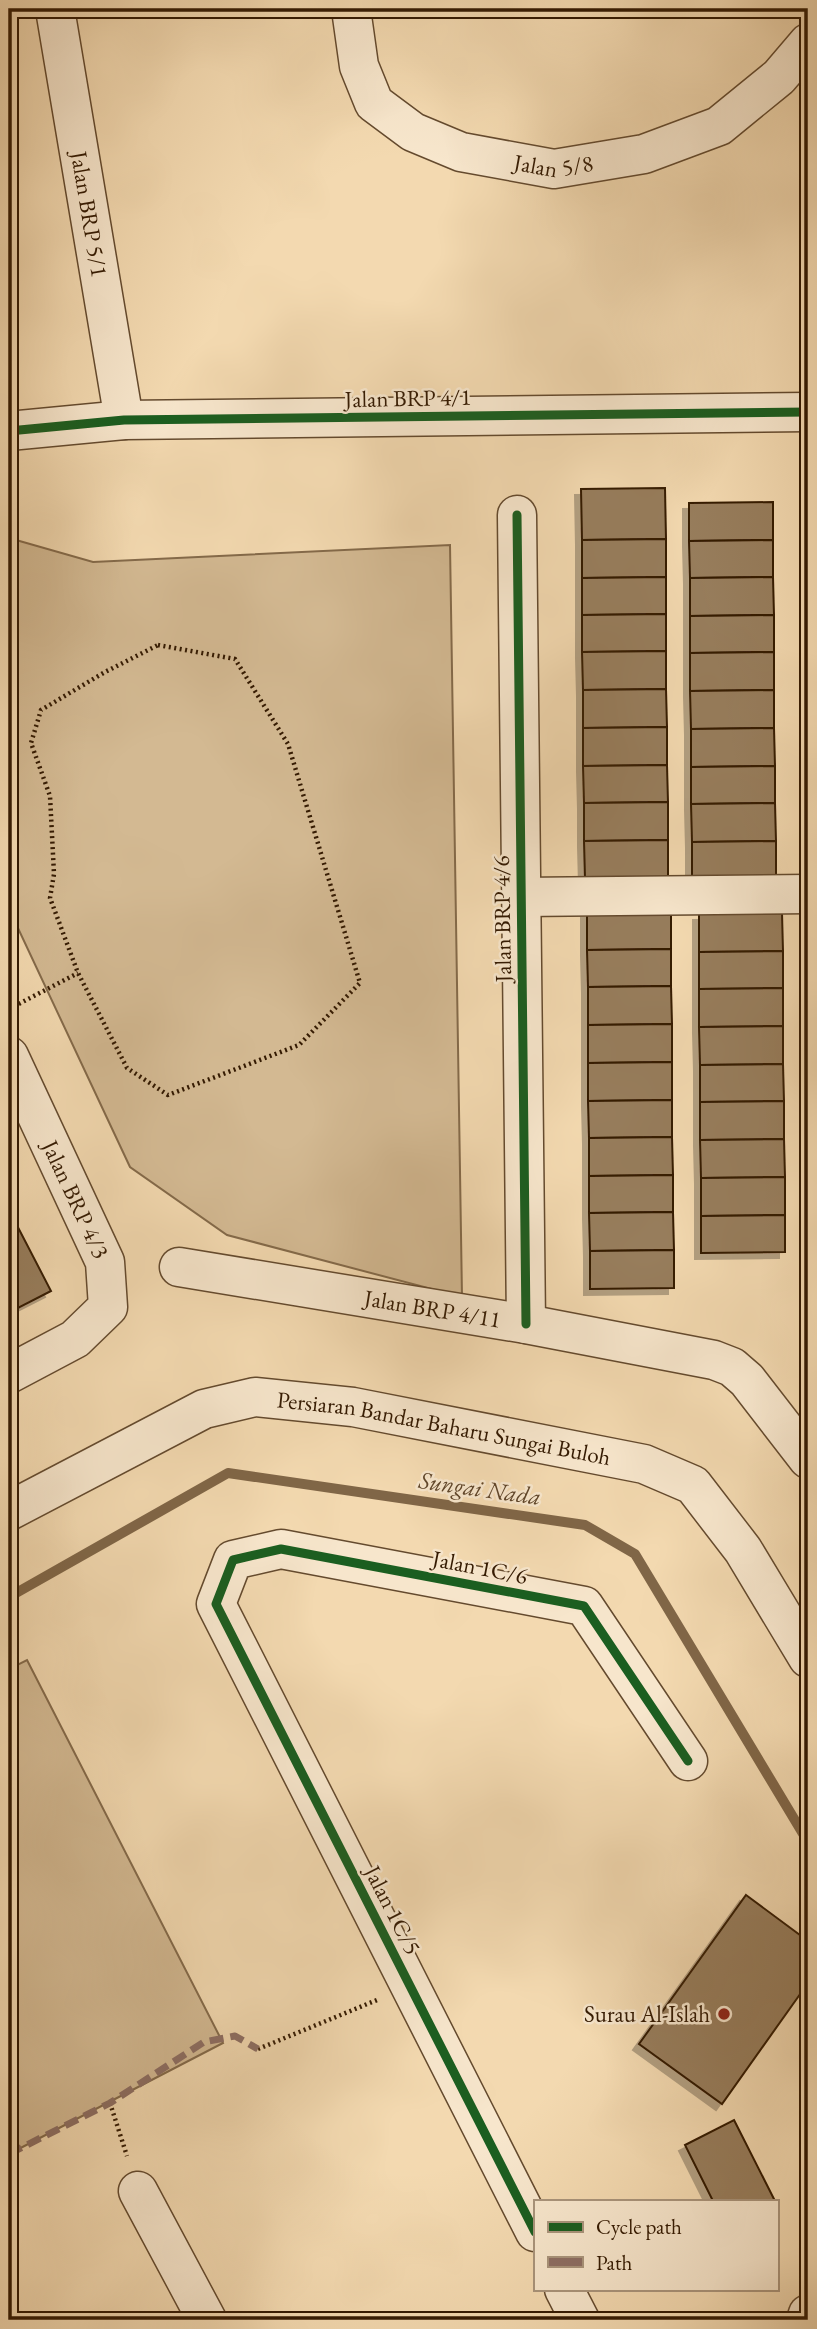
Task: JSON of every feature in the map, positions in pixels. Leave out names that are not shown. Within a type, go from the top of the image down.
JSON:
[{"type":"street","name":"Jalan BRP 5/1","points":[[55,9],[124,420]]},
{"type":"street","name":"Jalan 5/8","points":[[351,9],[359,66],[374,103],[413,132],[461,152],[554,169],[644,154],[719,126],[779,78],[808,43]]},
{"type":"street","name":"Jalan BRP 4/1","points":[[9,430],[124,420],[808,412]]},
{"type":"street","name":"Jalan BRP 4/6","points":[[517,514],[526,1324]]},
{"type":"street","points":[[521,897],[808,894]]},
{"type":"street","name":"Jalan BRP 4/3","points":[[9,1056],[105,1262],[108,1307],[75,1339],[9,1374]]},
{"type":"street","name":"Jalan BRP 4/11","points":[[179,1267],[526,1324],[714,1360],[732,1367],[747,1380],[808,1459]]},
{"type":"street","name":"Persiaran Bandar Baharu Sungai Buloh","points":[[9,1511],[204,1409],[255,1397],[353,1407],[643,1464],[693,1485],[743,1550],[808,1658]]},
{"type":"street","name":"Jalan 1C/6","points":[[216,1604],[233,1560],[281,1549],[584,1606],[688,1761]]},
{"type":"street","name":"Jalan 1C/5","points":[[216,1604],[534,2230]]},
{"type":"street","points":[[138,2191],[207,2320]]},
{"type":"street","points":[[565,2290],[580,2320]]},
{"type":"street","points":[[806,2320],[808,2314]]},
{"type":"path","points":[[158,645],[234,659],[288,744],[360,983],[299,1045],[168,1095],[127,1068],[78,973],[50,898],[54,874],[50,796],[31,743],[41,710],[104,672],[158,645]]},
{"type":"path","points":[[9,1009],[78,973]]},
{"type":"path","points":[[258,2049],[410,1986]]},
{"type":"path","points":[[110,2103],[138,2191]]},
{"type":"shaded area","points":[[9,538],[93,562],[450,545],[462,1297],[227,1235],[130,1167],[9,909]]},
{"type":"shaded area","points":[[27,1660],[223,2043],[9,2154],[9,1669]]},
{"type":"building","points":[[665,488],[666,539],[582,540],[581,489]]},
{"type":"building","points":[[773,502],[773,540],[689,541],[689,503]]},
{"type":"building","points":[[666,539],[666,577],[582,578],[582,540]]},
{"type":"building","points":[[773,540],[773,577],[690,578],[689,541]]},
{"type":"building","points":[[666,577],[666,614],[582,615],[582,578]]},
{"type":"building","points":[[773,577],[774,615],[690,616],[690,578]]},
{"type":"building","points":[[666,614],[666,651],[582,652],[582,615]]},
{"type":"building","points":[[774,615],[774,652],[690,653],[690,616]]},
{"type":"building","points":[[666,651],[666,689],[583,690],[582,652]]},
{"type":"building","points":[[774,652],[774,690],[690,691],[690,653]]},
{"type":"building","points":[[666,689],[667,727],[583,728],[583,690]]},
{"type":"building","points":[[774,690],[774,728],[691,729],[690,691]]},
{"type":"building","points":[[667,727],[667,765],[583,766],[583,728]]},
{"type":"building","points":[[774,728],[775,766],[691,767],[691,729]]},
{"type":"building","points":[[667,765],[668,802],[584,803],[583,766]]},
{"type":"building","points":[[775,766],[775,803],[691,804],[691,767]]},
{"type":"building","points":[[668,802],[668,840],[584,841],[584,803]]},
{"type":"building","points":[[775,803],[776,841],[692,842],[691,804]]},
{"type":"building","points":[[668,840],[668,877],[585,879],[584,841]]},
{"type":"building","points":[[776,841],[776,879],[692,880],[692,842]]},
{"type":"building","points":[[671,911],[671,949],[587,950],[587,912]]},
{"type":"building","points":[[782,913],[783,951],[699,952],[699,914]]},
{"type":"building","points":[[671,949],[671,986],[588,987],[587,950]]},
{"type":"building","points":[[783,951],[783,988],[699,989],[699,952]]},
{"type":"building","points":[[671,986],[672,1024],[588,1025],[588,987]]},
{"type":"building","points":[[783,988],[783,1026],[699,1027],[699,989]]},
{"type":"building","points":[[672,1024],[672,1062],[588,1063],[588,1025]]},
{"type":"building","points":[[783,1026],[783,1064],[700,1065],[699,1027]]},
{"type":"building","points":[[672,1062],[672,1100],[588,1101],[588,1063]]},
{"type":"building","points":[[783,1064],[784,1101],[700,1102],[700,1065]]},
{"type":"building","points":[[672,1100],[672,1137],[589,1138],[588,1101]]},
{"type":"building","points":[[784,1101],[784,1139],[700,1140],[700,1102]]},
{"type":"building","points":[[672,1137],[673,1175],[589,1176],[589,1138]]},
{"type":"building","points":[[784,1139],[785,1177],[701,1178],[700,1140]]},
{"type":"building","points":[[673,1175],[673,1212],[589,1213],[589,1176]]},
{"type":"building","points":[[785,1177],[785,1215],[701,1216],[701,1178]]},
{"type":"building","points":[[9,1210],[51,1291],[18,1308],[9,1290]]},
{"type":"building","points":[[673,1212],[674,1250],[590,1251],[589,1213]]},
{"type":"building","points":[[785,1215],[785,1252],[701,1253],[701,1216]]},
{"type":"building","points":[[674,1250],[674,1288],[590,1289],[590,1251]]},
{"type":"building","points":[[9,1290],[18,1308],[9,1313]]},
{"type":"building","name":"Surau Al-Islah","points":[[746,1895],[808,1941],[808,1983],[722,2104],[639,2044]]},
{"type":"building","points":[[734,2120],[774,2200],[712,2200],[685,2145]]},
{"type":"waterway","name":"Sungai Nada","points":[[9,1597],[228,1473],[585,1525],[635,1554],[808,1842]]},
{"type":"marked path","points":[[9,2154],[110,2103],[204,2042],[235,2036],[258,2049]]},
{"type":"cycle path","points":[[9,431],[124,420],[808,412]]},
{"type":"cycle path","points":[[517,515],[526,1324]]},
{"type":"cycle path","points":[[534,2230],[216,1604],[233,1560],[281,1549],[584,1606],[688,1761]]},
{"type":"place","name":"Surau Al-Islah","points":[[724,2014]]}]
